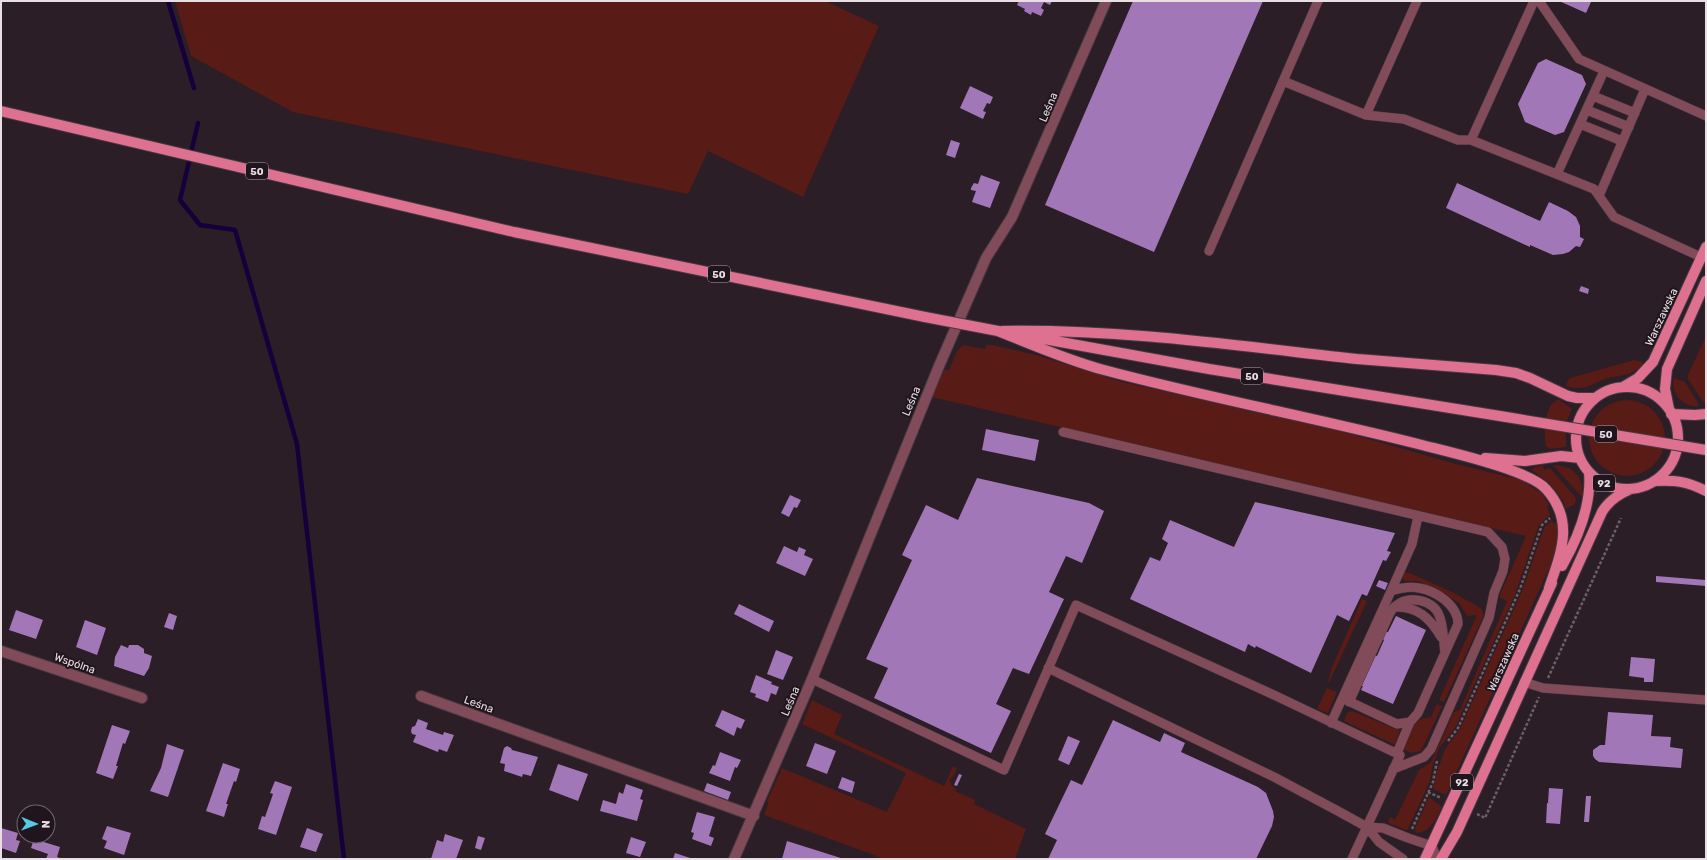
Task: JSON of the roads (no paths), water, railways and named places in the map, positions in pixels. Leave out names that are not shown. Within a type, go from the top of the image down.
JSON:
[{"type":"main road","name":"50","points":[[1,111],[514,232],[925,317],[1210,369],[1706,450]]},
{"type":"main road","name":"Warszawska","points":[[1624,387],[1638,378],[1653,362],[1706,246]]},
{"type":"main road","name":"92","points":[[1441,859],[1457,832],[1605,506],[1620,493],[1654,481],[1669,466],[1676,448],[1677,429],[1670,411],[1665,389],[1667,369],[1706,281]]},
{"type":"main road","points":[[998,331],[1055,330],[1108,333],[1216,342],[1357,359],[1496,370],[1530,378],[1568,396],[1577,398],[1595,398]]},
{"type":"main road","points":[[998,331],[1052,353],[1103,369],[1463,455],[1533,479],[1545,488],[1554,498],[1564,525],[1564,542],[1549,588]]},
{"type":"main road","name":"92","points":[[1631,489],[1615,487],[1601,482],[1589,472],[1580,458],[1576,444],[1576,430],[1580,417],[1587,405],[1595,398],[1608,390],[1624,387],[1636,388],[1649,392],[1660,399],[1670,411]]},
{"type":"main road","points":[[1670,411],[1695,416],[1706,414]]},
{"type":"main road","points":[[1463,455],[1512,461],[1525,461],[1561,456],[1580,458]]},
{"type":"main road","name":"Warszawska","points":[[1425,859],[1549,588],[1567,558],[1589,500],[1589,472]]},
{"type":"main road","points":[[1654,481],[1684,481],[1706,490]]},
{"type":"street","name":"Leśna","points":[[734,859],[754,816],[812,679],[939,366],[986,258],[1012,217],[1106,1]]},
{"type":"street","name":"Wspólna","points":[[1,651],[142,698]]},
{"type":"street","name":"Leśna","points":[[421,696],[754,816]]},
{"type":"lane","points":[[1209,251],[1318,1]]},
{"type":"lane","points":[[1366,114],[1418,1]]},
{"type":"lane","points":[[1471,140],[1534,1]]},
{"type":"lane","points":[[1539,1],[1579,59],[1706,116]]},
{"type":"lane","points":[[1557,174],[1604,71]]},
{"type":"lane","points":[[1283,81],[1366,114],[1404,119],[1458,140],[1471,140],[1594,189],[1614,217],[1701,257]]},
{"type":"lane","points":[[1598,196],[1645,89]]},
{"type":"lane","points":[[1593,96],[1634,113]]},
{"type":"lane","points":[[1587,110],[1628,127]]},
{"type":"lane","points":[[1580,124],[1622,141]]},
{"type":"lane","points":[[1062,432],[1488,532],[1502,546],[1505,553],[1505,565],[1494,593],[1489,618],[1431,749],[1424,757],[1393,769]]},
{"type":"lane","points":[[1345,700],[1412,544],[1418,516]]},
{"type":"lane","points":[[1391,590],[1401,588],[1419,588],[1435,594],[1451,606],[1456,614],[1458,624],[1418,714],[1410,722],[1396,753]]},
{"type":"lane","points":[[1332,723],[1394,607],[1400,602],[1415,600],[1432,606],[1440,616],[1445,653]]},
{"type":"lane","points":[[812,679],[1004,770],[1076,605],[1400,755],[1352,859]]},
{"type":"lane","points":[[1048,668],[1274,777],[1367,827],[1379,842],[1403,859]]},
{"type":"lane","points":[[1524,682],[1543,688],[1706,700]]},
{"type":"lane","points":[[1345,700],[1396,724],[1410,722]]},
{"type":"lane","points":[[1367,827],[1383,828],[1432,846],[1438,859]]},
{"type":"waterway","points":[[168,1],[194,88]]},
{"type":"waterway","points":[[198,123],[180,200],[200,225],[235,230],[297,444],[344,859]]}]
